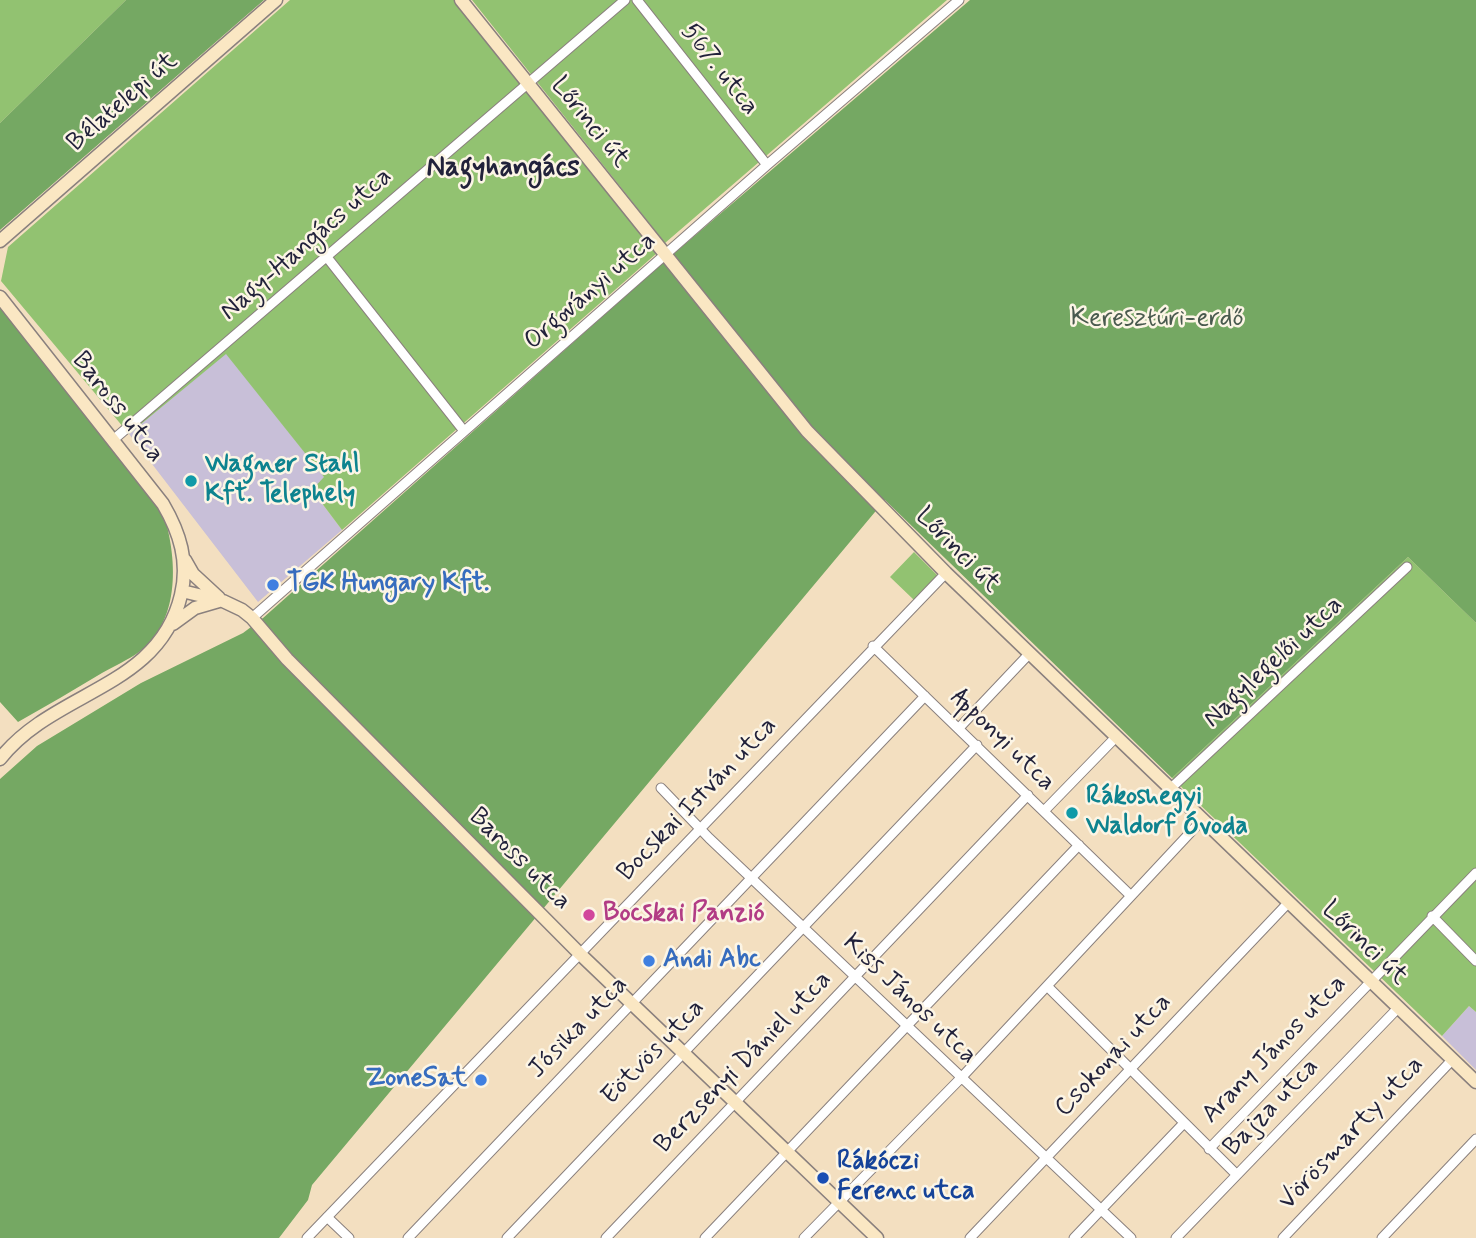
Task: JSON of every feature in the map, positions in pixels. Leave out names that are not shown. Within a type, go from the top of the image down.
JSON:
[{"type":"street","name":"Bélatelepi út","points":[[0,241],[276,0]]},
{"type":"street","name":"Lőrinci út","points":[[461,0],[807,430],[946,573],[1476,1082]]},
{"type":"street","name":"Nagy-Hangács utca","points":[[113,440],[625,0]]},
{"type":"street","name":"567. utca","points":[[637,0],[767,165]]},
{"type":"street","name":"Orgoványi utca","points":[[252,618],[767,165],[959,0]]},
{"type":"street","points":[[326,256],[464,431]]},
{"type":"street","name":"Baross utca","points":[[0,297],[163,504],[179,534],[185,570],[183,591],[234,605],[252,618],[286,659],[580,954],[877,1238]]},
{"type":"street","name":"Baross utca","points":[[183,556],[202,584],[223,601]]},
{"type":"street","name":"Nagylegelői utca","points":[[1170,789],[1407,568]]},
{"type":"street","name":"Bocskai István utca","points":[[307,1238],[946,573]]},
{"type":"street","points":[[0,759],[23,736],[48,717],[138,664],[159,645],[173,624],[183,591]]},
{"type":"street","points":[[173,624],[195,608],[223,601]]},
{"type":"street","name":"Apponyi utca","points":[[873,646],[1130,895]]},
{"type":"street","points":[[959,728],[1030,654]]},
{"type":"street","name":"Jósika utca","points":[[408,1238],[925,696]]},
{"type":"street","points":[[1044,811],[1116,737]]},
{"type":"street","name":"Eötvös utca","points":[[507,1238],[977,745]]},
{"type":"street","name":"Kiss János utca","points":[[661,788],[906,1027],[1131,1238]]},
{"type":"street","name":"Berzsenyi Dániel utca","points":[[606,1238],[1028,795]]},
{"type":"street","points":[[804,1238],[961,1078],[1202,820]]},
{"type":"street","points":[[705,1238],[1079,845]]},
{"type":"street","name":"Arany János utca","points":[[1209,1149],[1476,873]]},
{"type":"street","name":"Csokonai utca","points":[[970,1238],[1288,903]]},
{"type":"street","points":[[1433,916],[1476,961]]},
{"type":"street","points":[[1047,986],[1237,1174]]},
{"type":"street","name":"Bajza utca","points":[[1176,1238],[1398,1008]]},
{"type":"street","name":"Vörösmarty utca","points":[[1283,1238],[1452,1060]]},
{"type":"street","points":[[1074,1238],[1184,1123]]},
{"type":"street","points":[[1382,1238],[1476,1139]]},
{"type":"street","points":[[327,1217],[349,1238]]},
{"type":"shaded area","points":[[226,353],[325,478],[312,490],[342,530],[258,602],[129,434]]},
{"type":"shaded area","points":[[1469,1006],[1476,1012],[1476,1070],[1442,1036]]},
{"type":"green space","points":[[0,0],[126,0],[0,123]]},
{"type":"green space","points":[[126,0],[264,0],[0,230],[0,123]]},
{"type":"green space","points":[[290,0],[454,0],[657,253],[342,530],[312,490],[324,477],[226,354],[129,434],[1,281],[8,247]]},
{"type":"green space","points":[[472,0],[947,0],[665,243]]},
{"type":"green space","name":"Keresztúri-erdő","points":[[970,0],[1476,0],[1476,623],[1408,557],[1172,778],[885,500],[312,1185],[308,1200],[279,1238],[0,1238],[0,779],[37,746],[141,683],[243,633],[263,618],[657,268]]},
{"type":"green space","points":[[0,307],[163,512],[173,567],[169,605],[163,623],[153,639],[135,655],[18,722],[0,702]]},
{"type":"green space","points":[[914,552],[938,576],[914,600],[890,577]]},
{"type":"green space","points":[[1408,557],[1476,623],[1476,1012],[1469,1006],[1442,1036],[1172,778]]},
{"type":"place","name":"Wagner Stahl Kft. Telephely","points":[[191,481]]},
{"type":"place","name":"TGK Hungary Kft.","points":[[273,585]]},
{"type":"place","name":"Rákoshegyi Waldorf Óvoda","points":[[1072,813]]},
{"type":"place","name":"Bocskai Panzió","points":[[589,915]]},
{"type":"place","name":"Andi Abc","points":[[649,961]]},
{"type":"place","name":"ZoneSat","points":[[481,1080]]},
{"type":"place","name":"Rákóczi Ferenc utca","points":[[823,1178]]},
{"type":"district","name":"Nagyhangács","points":[[503,169]]}]
